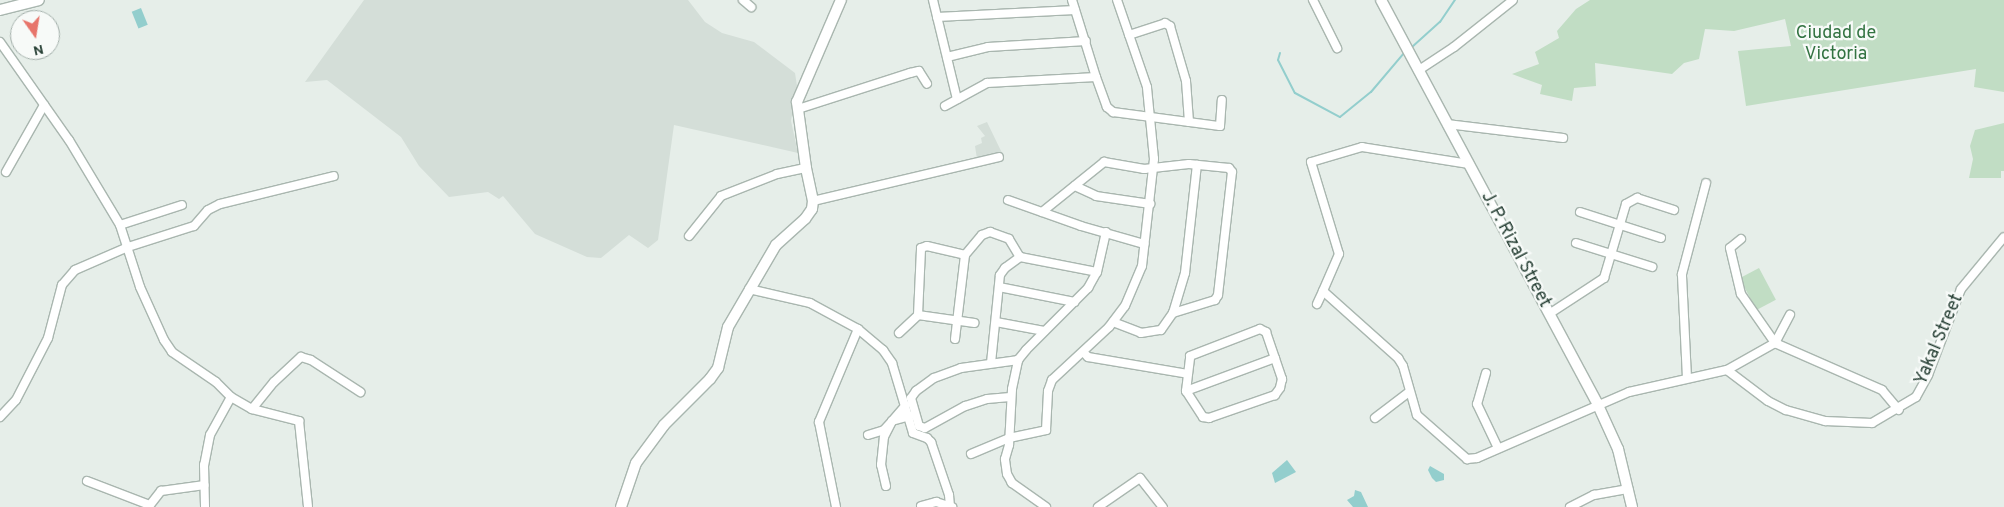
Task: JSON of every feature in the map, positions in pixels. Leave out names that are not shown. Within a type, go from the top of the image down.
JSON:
[{"type":"street","points":[[0,10],[39,0]]},
{"type":"street","points":[[743,0],[751,7]]},
{"type":"street","points":[[621,507],[636,463],[664,425],[710,379],[718,368],[728,327],[749,290],[776,244],[805,219],[814,201],[806,168],[798,109],[802,87],[840,0]]},
{"type":"street","points":[[933,0],[957,99]]},
{"type":"street","points":[[1072,0],[1096,77],[1108,107],[1113,112],[1220,126],[1222,100]]},
{"type":"street","points":[[971,454],[1009,438],[1046,430],[1048,391],[1052,380],[1113,322],[1134,289],[1144,244],[1154,168],[1146,87],[1117,1],[1126,0]]},
{"type":"street","points":[[1312,0],[1337,48]]},
{"type":"street","name":"J. P. Rizal Street","points":[[1381,0],[1597,403],[1618,449],[1632,507]]},
{"type":"street","points":[[1416,66],[1513,0]]},
{"type":"street","points":[[937,17],[1075,10]]},
{"type":"street","points":[[1129,35],[1165,23],[1170,26],[1186,81],[1189,122]]},
{"type":"street","points":[[946,57],[988,47],[1086,41]]},
{"type":"street","points":[[0,42],[69,140],[120,225],[140,287],[172,352],[216,382],[231,397],[252,409],[300,421],[308,507]]},
{"type":"street","points":[[798,109],[919,71],[927,84]]},
{"type":"street","points":[[945,106],[987,83],[1096,77]]},
{"type":"street","points":[[6,172],[44,105]]},
{"type":"street","points":[[1446,124],[1563,138]]},
{"type":"street","points":[[1317,304],[1339,254],[1312,162],[1362,147],[1468,164]]},
{"type":"street","points":[[814,201],[999,157]]},
{"type":"street","points":[[1042,212],[1104,162],[1144,169],[1197,165],[1229,168],[1232,172],[1218,295],[1215,300],[1174,313]]},
{"type":"street","points":[[1113,322],[1141,333],[1161,330],[1174,313],[1185,273],[1197,165]]},
{"type":"street","points":[[689,236],[721,196],[777,174],[806,168]]},
{"type":"street","points":[[0,417],[16,400],[48,338],[62,285],[75,270],[128,247],[194,226],[208,210],[220,204],[334,176]]},
{"type":"street","points":[[1687,378],[1682,274],[1706,183]]},
{"type":"street","points":[[1075,186],[1096,196],[1150,204]]},
{"type":"street","points":[[1549,314],[1604,278],[1609,255],[1626,204],[1637,198],[1674,210]]},
{"type":"street","points":[[1008,200],[1144,244]]},
{"type":"street","points":[[120,225],[182,206]]},
{"type":"street","points":[[1580,212],[1661,238]]},
{"type":"street","points":[[955,339],[965,255],[982,235],[990,232],[1009,239],[1020,257]]},
{"type":"street","points":[[1046,507],[1012,483],[1005,459],[1009,438],[1010,397],[1018,360],[1044,331],[1075,302],[1097,272],[1106,232]]},
{"type":"street","name":"Yakal Street","points":[[1727,370],[1768,401],[1786,410],[1825,421],[1861,425],[1899,410],[1916,397],[1928,376],[1961,289],[2004,237]]},
{"type":"street","points":[[1740,238],[1730,248],[1741,294],[1775,343],[1882,390],[1899,410]]},
{"type":"street","points":[[1576,243],[1609,255],[1652,267]]},
{"type":"street","points":[[899,333],[918,315],[921,248],[927,246],[965,255]]},
{"type":"street","points":[[991,363],[999,287],[1005,268],[1020,257],[1097,272]]},
{"type":"street","points":[[999,287],[1075,302]]},
{"type":"street","points":[[749,290],[810,303],[858,329],[883,350],[892,363],[913,433],[927,438],[931,442],[951,506]]},
{"type":"street","points":[[1323,290],[1398,358],[1403,366],[1417,415],[1467,459],[1498,448],[1597,403],[1687,378],[1727,370],[1775,343],[1790,315]]},
{"type":"street","points":[[918,315],[974,323]]},
{"type":"street","points":[[996,322],[1044,331]]},
{"type":"street","points":[[836,507],[819,422],[858,329]]},
{"type":"street","points":[[1260,329],[1266,332],[1275,358],[1282,379],[1275,395],[1209,418],[1203,417],[1186,391],[1194,352],[1260,329]]},
{"type":"street","points":[[1083,352],[1088,357],[1188,374]]},
{"type":"street","points":[[252,409],[274,382],[301,357],[311,360],[360,392]]},
{"type":"street","points":[[1186,391],[1275,358]]},
{"type":"street","points":[[1010,397],[987,399],[965,406],[931,427],[919,426],[911,398],[916,391],[934,378],[961,368],[1018,360]]},
{"type":"street","points":[[1486,373],[1477,404],[1498,448]]},
{"type":"street","points":[[1376,418],[1410,392]]},
{"type":"street","points":[[205,507],[210,435],[231,397]]},
{"type":"street","points":[[868,435],[884,430],[906,405]]},
{"type":"street","points":[[886,486],[881,465],[884,437],[892,421],[909,416]]},
{"type":"street","points":[[1098,507],[1140,478],[1163,507]]},
{"type":"street","points":[[87,480],[150,505],[161,491],[205,486]]},
{"type":"street","points":[[1570,507],[1594,495],[1628,489]]},
{"type":"street","points":[[921,506],[936,502],[951,506]]},
{"type":"shaded area","points":[[364,0],[688,0],[705,22],[722,33],[754,42],[795,73],[797,86],[791,121],[798,153],[674,125],[658,240],[648,248],[629,235],[601,258],[587,257],[535,234],[503,196],[499,199],[488,192],[449,197],[419,166],[401,137],[327,80],[305,82]]},
{"type":"shaded area","points":[[987,122],[1002,153],[977,159],[975,146],[982,143],[981,138],[985,136],[977,126]]},
{"type":"green space","name":"Ciudad de Victoria","points":[[1590,0],[2004,0],[2004,92],[1974,87],[1976,69],[1746,106],[1738,51],[1791,46],[1785,19],[1734,31],[1705,29],[1699,59],[1684,63],[1672,74],[1595,63],[1596,86],[1574,88],[1572,101],[1540,94],[1542,85],[1512,74],[1539,64],[1535,52],[1559,38],[1557,31],[1576,9]]},
{"type":"green space","points":[[2004,123],[2004,171],[2001,171],[2001,178],[1969,178],[1973,159],[1970,146],[1975,130]]},
{"type":"green space","points":[[1759,268],[1776,300],[1756,310],[1740,278]]},
{"type":"water","points":[[141,8],[148,25],[138,28],[132,12]]},
{"type":"water","points":[[1287,460],[1296,472],[1275,483],[1272,473]]},
{"type":"water","points":[[1430,466],[1444,474],[1444,480],[1436,482],[1432,478],[1428,470]]},
{"type":"water","points":[[1355,490],[1361,492],[1368,507],[1353,507],[1347,500],[1354,496]]},
{"type":"waterway","points":[[1412,47],[1440,22],[1455,0]]},
{"type":"waterway","points":[[1280,53],[1278,60],[1295,93],[1340,117],[1371,92],[1404,53]]}]
